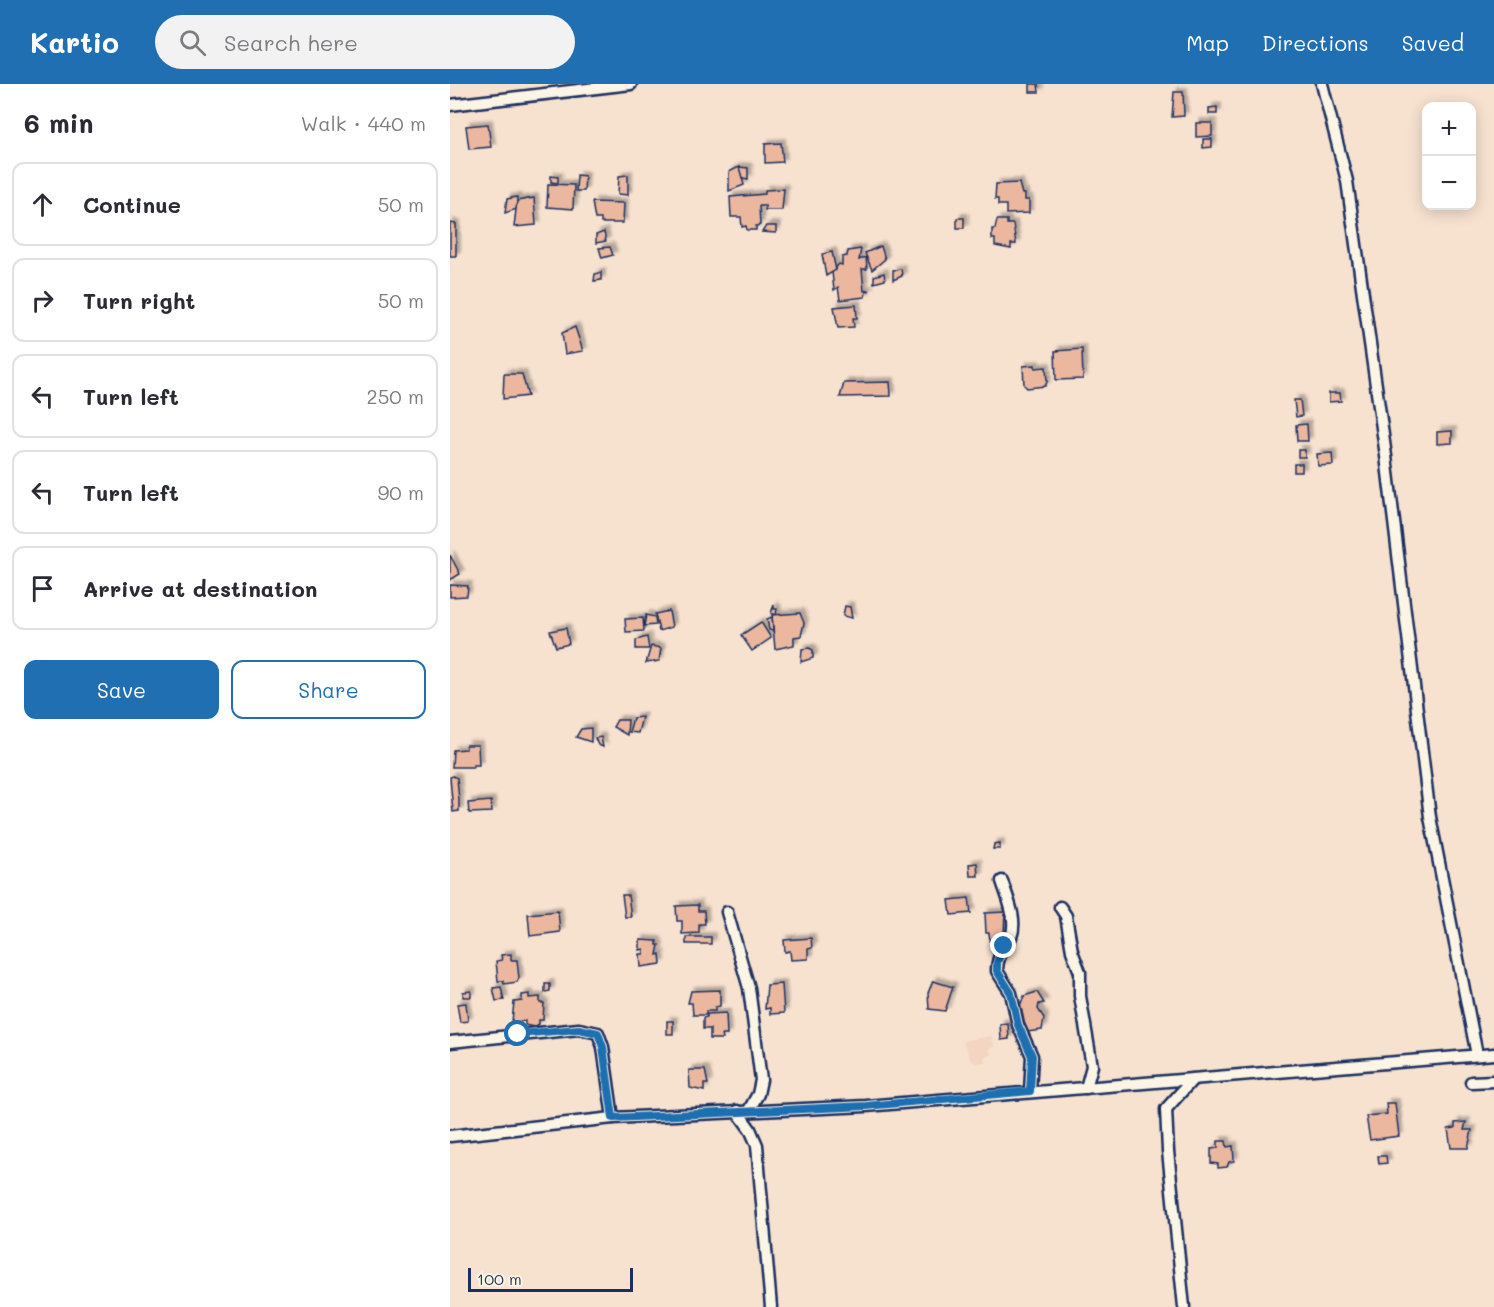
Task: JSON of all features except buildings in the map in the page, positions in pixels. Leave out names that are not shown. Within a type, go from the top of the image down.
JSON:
[{"type":"street","points":[[450,105],[632,84]]},
{"type":"street","points":[[1322,84],[1347,182],[1386,456],[1430,817],[1477,1055]]},
{"type":"street","points":[[1002,881],[1013,923],[1011,936],[1000,950],[997,971],[1011,993],[1018,1025],[1032,1056],[1030,1091]]},
{"type":"street","points":[[1060,907],[1066,916],[1072,951],[1080,972],[1080,996],[1092,1066],[1086,1088]]},
{"type":"street","points":[[728,912],[749,988],[761,1080],[758,1094],[748,1110]]},
{"type":"street","points":[[450,1042],[579,1029],[598,1033],[603,1047],[613,1118]]},
{"type":"street","points":[[450,1136],[613,1118],[866,1106],[1494,1054]]},
{"type":"street","points":[[1184,1307],[1168,1151],[1166,1109],[1192,1079]]},
{"type":"street","points":[[1471,1082],[1494,1081]]},
{"type":"street","points":[[736,1111],[750,1129],[756,1145],[771,1307]]},
{"type":"shaded area","points":[[991,1036],[995,1047],[989,1048],[991,1055],[984,1057],[985,1062],[975,1063],[969,1057],[963,1041]]},
{"type":"route","points":[[518,1034],[579,1029],[598,1033],[601,1038],[612,1096],[613,1118],[866,1106],[1030,1091],[1032,1056],[1018,1025],[1011,993],[997,971],[1000,950],[1004,946]]}]
